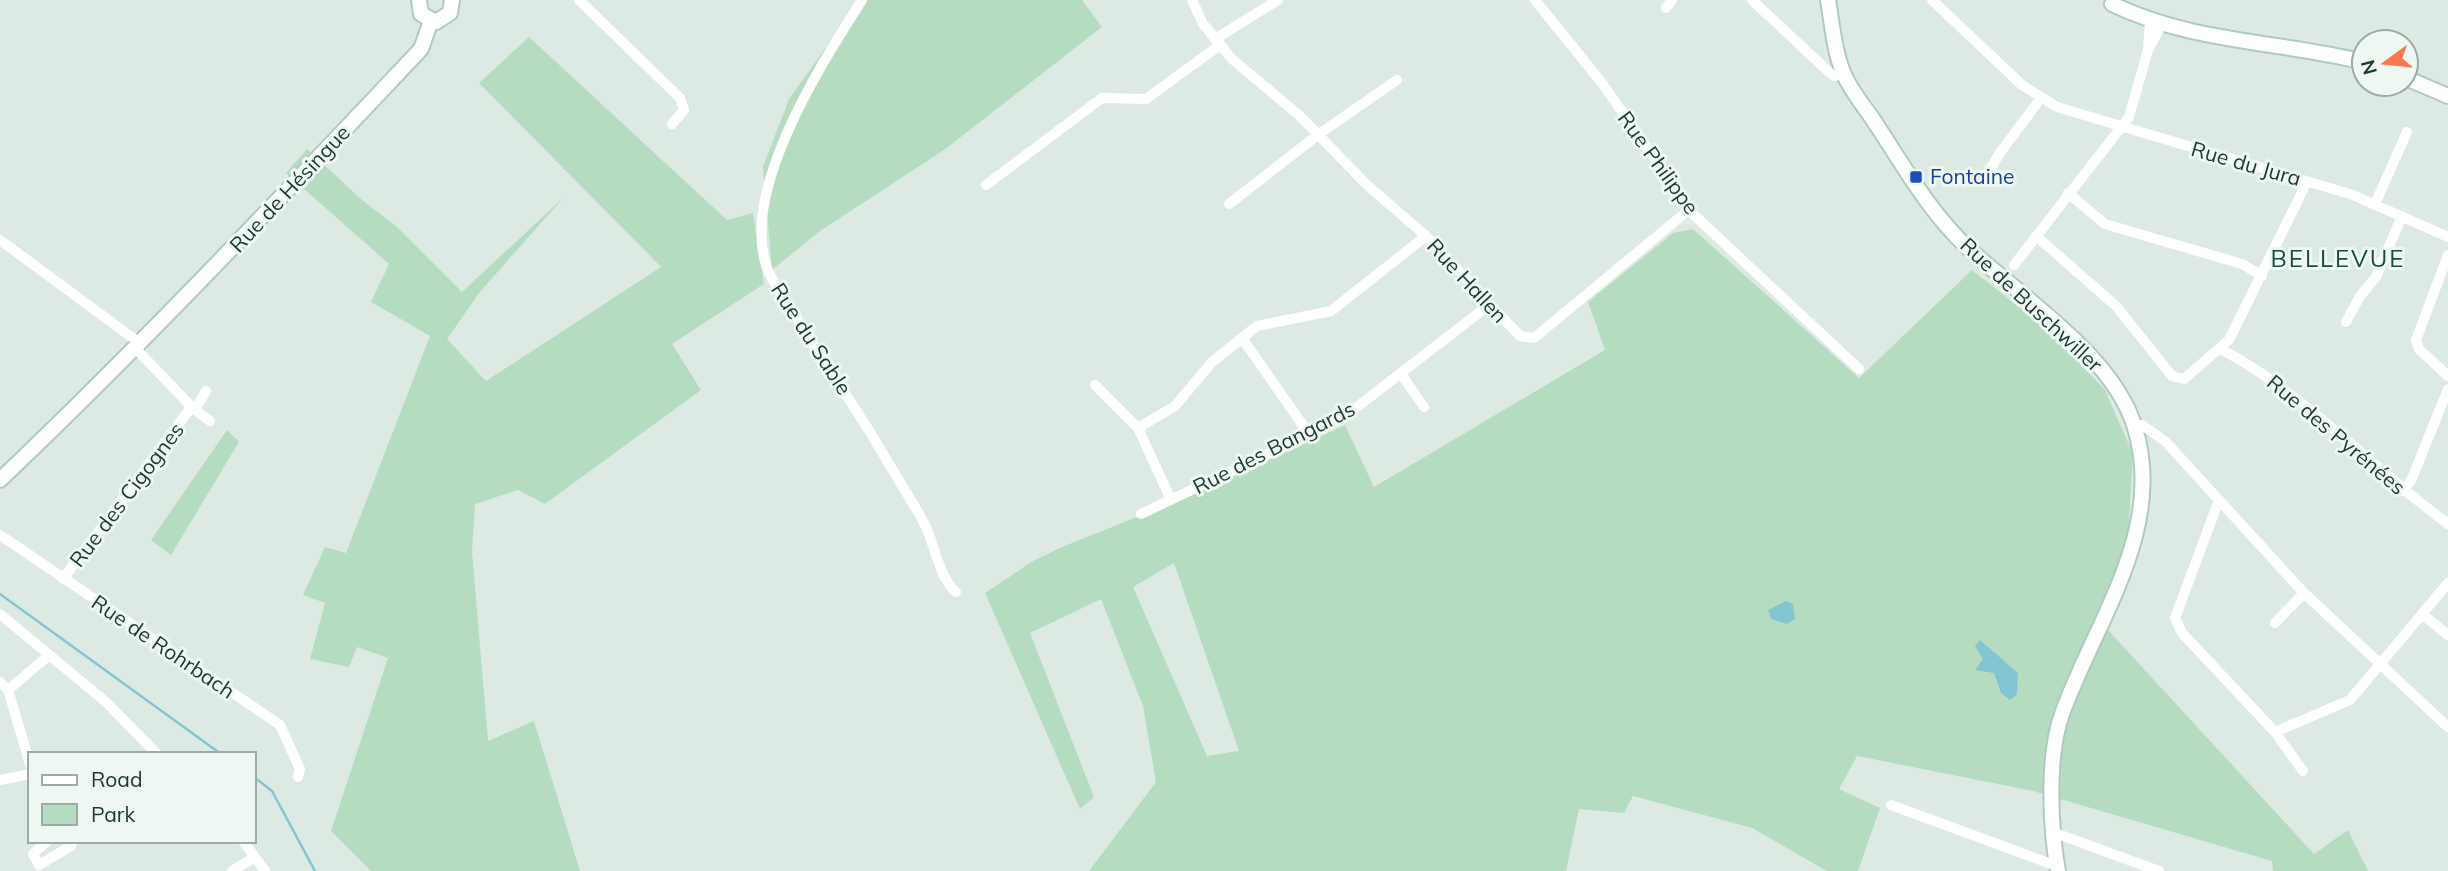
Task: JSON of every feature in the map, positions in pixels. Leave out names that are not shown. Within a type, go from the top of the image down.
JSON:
[{"type":"main road","points":[[419,0],[421,14],[431,21],[446,18],[452,8],[452,0]]},
{"type":"main road","name":"Rue de Buschwiller","points":[[1828,0],[1843,73],[1922,194],[1965,246],[2080,346],[2104,372],[2137,433],[2142,491],[2132,547],[2121,581],[2057,731],[2054,752],[2057,864]]},
{"type":"main road","points":[[2110,2],[2155,26],[2350,60]]},
{"type":"main road","name":"Rue de Hésingue","points":[[0,480],[139,346],[421,49],[431,21]]},
{"type":"main road","points":[[2420,84],[2448,96]]},
{"type":"street","points":[[579,0],[680,98],[684,110],[672,124]]},
{"type":"street","name":"Rue du Sable","points":[[862,0],[804,97],[781,150],[765,203],[761,242],[777,290],[834,380],[863,420],[926,527],[949,583],[956,592]]},
{"type":"street","name":"Rue Hallen","points":[[1192,0],[1198,16],[1247,75],[1319,134],[1366,184],[1426,236],[1520,336],[1534,338],[1690,209]]},
{"type":"street","points":[[986,185],[1102,99],[1146,99],[1218,42],[1278,0]]},
{"type":"street","name":"Rue Philippe","points":[[1535,0],[1602,83],[1690,209],[1859,369]]},
{"type":"street","points":[[1752,0],[1830,73],[1835,76],[1843,73]]},
{"type":"street","name":"Rue du Jura","points":[[1932,0],[2022,85],[2057,107],[2375,204],[2448,237]]},
{"type":"street","points":[[2008,284],[2014,265],[2129,117],[2155,26]]},
{"type":"street","points":[[1229,204],[1319,134],[1397,80]]},
{"type":"street","points":[[1990,170],[2041,98]]},
{"type":"street","points":[[2375,204],[2407,132]]},
{"type":"street","points":[[2036,236],[2116,306],[2172,376],[2179,379],[2189,376],[2221,349],[2262,276],[2307,182]]},
{"type":"street","points":[[2068,193],[2105,224],[2242,264],[2262,276]]},
{"type":"street","points":[[2346,322],[2360,296],[2376,277],[2402,216]]},
{"type":"street","points":[[1138,428],[1175,406],[1212,362],[1257,326],[1331,311],[1426,236]]},
{"type":"street","name":"Rue des Cigognes","points":[[0,240],[139,346],[192,410],[211,421]]},
{"type":"street","points":[[2448,255],[2416,340],[2420,349],[2448,376]]},
{"type":"street","points":[[1996,273],[2014,265]]},
{"type":"street","name":"Rue des Bangards","points":[[1141,514],[1344,417],[1489,305]]},
{"type":"street","points":[[1242,338],[1309,434]]},
{"type":"street","name":"Rue des Pyrénées","points":[[2221,349],[2267,376],[2402,491],[2448,524]]},
{"type":"street","points":[[1402,374],[1424,407]]},
{"type":"street","points":[[1095,385],[1138,428],[1171,500]]},
{"type":"street","points":[[2402,491],[2411,481],[2448,389]]},
{"type":"street","name":"Rue des Cigognes","points":[[63,579],[206,391]]},
{"type":"street","points":[[2137,433],[2165,441],[2304,593],[2448,727]]},
{"type":"street","points":[[2219,500],[2175,618],[2182,633],[2275,732],[2303,771]]},
{"type":"street","name":"Rue de Rohrbach","points":[[0,534],[280,725],[300,769],[298,777]]},
{"type":"street","points":[[2275,732],[2350,700],[2448,583]]},
{"type":"street","points":[[2275,623],[2304,593]]},
{"type":"street","points":[[0,614],[106,702],[155,752]]},
{"type":"street","points":[[2422,614],[2448,635]]},
{"type":"street","points":[[28,758],[4,686],[48,656]]},
{"type":"street","points":[[0,780],[28,775]]},
{"type":"street","name":"Rue de Buschwiller","points":[[1891,805],[2057,864]]},
{"type":"street","points":[[2055,833],[2159,871]]},
{"type":"street","points":[[45,843],[33,854],[39,865],[62,852],[71,843]]},
{"type":"street","points":[[244,843],[265,871]]},
{"type":"street","points":[[232,871],[255,857]]},
{"type":"green space","points":[[867,0],[1082,0],[1102,27],[944,150],[820,231],[772,270],[763,167],[789,99],[833,38]]},
{"type":"green space","points":[[529,37],[727,220],[753,213],[764,284],[672,344],[701,390],[545,504],[518,490],[475,504],[472,551],[488,741],[534,721],[580,871],[371,871],[331,831],[388,658],[357,647],[349,667],[310,659],[325,603],[303,595],[325,547],[346,553],[430,336],[371,302],[389,264],[286,173],[307,149],[362,200],[396,226],[462,292],[564,197],[479,293],[447,339],[486,381],[661,267],[479,83]]},
{"type":"green space","points":[[1693,229],[1859,378],[1972,270],[2048,330],[2105,390],[2133,454],[2128,537],[2097,618],[2314,854],[2348,830],[2368,871],[2273,871],[2272,861],[2033,791],[1857,756],[1839,789],[1880,808],[1858,871],[1827,871],[1752,828],[1633,796],[1624,813],[1579,809],[1566,871],[1089,871],[1156,782],[1143,706],[1101,599],[1030,633],[1094,797],[1080,809],[985,593],[1033,561],[1062,547],[1200,492],[1345,425],[1374,487],[1605,350],[1588,302],[1673,233]],"holes":[[[1174,563],[1239,751],[1207,756],[1133,587]]]},
{"type":"green space","points":[[227,430],[239,442],[171,555],[151,540]]},
{"type":"water","points":[[1786,601],[1793,604],[1795,619],[1787,624],[1771,619],[1768,610]]},
{"type":"water","points":[[1980,640],[2018,673],[2017,694],[2010,700],[2001,693],[1994,673],[1975,670],[1983,659],[1975,646]]},
{"type":"waterway","points":[[0,594],[218,752]]},
{"type":"waterway","points":[[256,779],[272,791],[315,871]]},
{"type":"place","name":"Fontaine","points":[[1916,177]]},
{"type":"district","name":"BELLEVUE","points":[[2338,259]]}]
